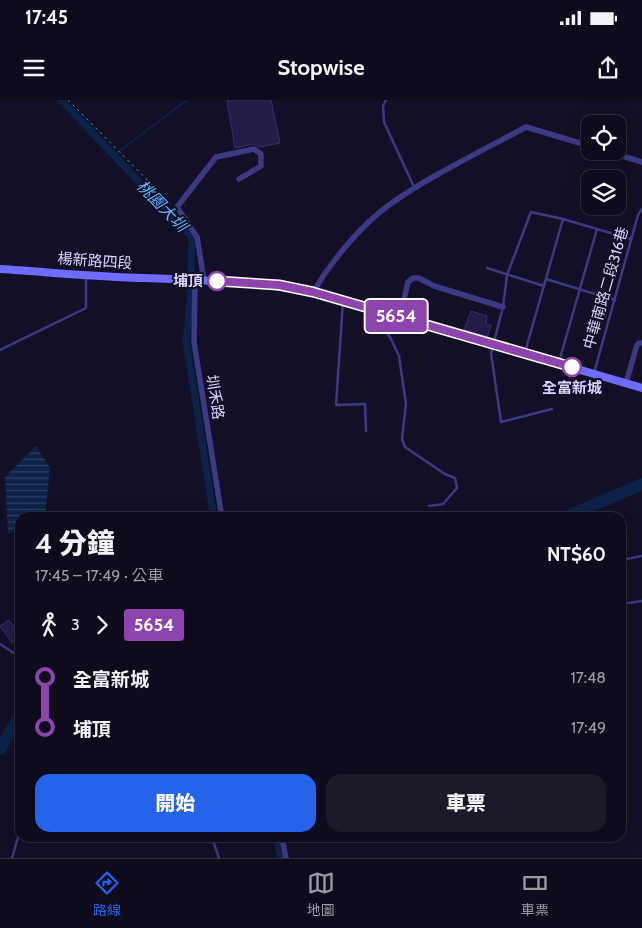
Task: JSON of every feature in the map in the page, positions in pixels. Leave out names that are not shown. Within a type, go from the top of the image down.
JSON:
[{"type":"main road","name":"楊新路四段","points":[[0,269],[279,285],[343,300],[642,388]]},
{"type":"street","points":[[313,292],[365,225],[388,206],[415,188],[526,127],[581,143]]},
{"type":"street","points":[[177,207],[216,157],[254,149],[261,154],[261,166],[239,179]]},
{"type":"street","points":[[626,157],[642,162]]},
{"type":"street","name":"圳禾路","points":[[177,207],[197,236],[194,342],[221,512]]},
{"type":"street","points":[[400,317],[408,282],[413,278],[419,278],[434,286],[503,307]]},
{"type":"street","points":[[626,384],[637,345],[641,343]]},
{"type":"street","points":[[283,842],[286,858]]},
{"type":"lane","points":[[386,100],[383,106],[384,122],[415,188]]},
{"type":"lane","name":"中華南路二段316巷","points":[[594,374],[638,215],[642,209]]},
{"type":"lane","points":[[552,409],[501,422],[491,353],[503,307],[507,275],[531,212],[563,218],[631,240]]},
{"type":"lane","points":[[524,352],[563,218]]},
{"type":"lane","points":[[558,363],[597,229]]},
{"type":"lane","points":[[487,268],[544,286]]},
{"type":"lane","points":[[0,350],[86,308],[86,274]]},
{"type":"lane","points":[[546,280],[615,300]]},
{"type":"lane","points":[[343,300],[336,405],[365,404],[366,431]]},
{"type":"lane","points":[[377,310],[378,319],[399,356],[406,404],[402,438],[406,447],[445,474],[455,478],[456,488],[443,504],[429,506]]},
{"type":"lane","points":[[626,559],[642,556]]},
{"type":"lane","points":[[626,603],[642,601]]},
{"type":"lane","points":[[0,644],[15,654]]},
{"type":"lane","points":[[12,858],[17,842]]},
{"type":"lane","points":[[213,842],[219,858]]},
{"type":"path","points":[[68,100],[172,205],[177,207]]},
{"type":"water","points":[[36,446],[50,468],[46,512],[15,512],[15,531],[8,534],[5,477]]},
{"type":"building","points":[[227,100],[271,100],[280,143],[260,147],[253,144],[235,148]]},
{"type":"building","points":[[471,311],[487,316],[486,324],[491,326],[487,337],[464,330]]},
{"type":"building","points":[[9,620],[15,629],[15,641],[12,643],[0,626]]},
{"type":"waterway","name":"桃園大圳","points":[[61,100],[192,237],[190,302],[186,341],[213,512]]},
{"type":"waterway","points":[[121,150],[187,100]]},
{"type":"waterway","points":[[577,512],[642,484]]},
{"type":"waterway","points":[[0,749],[15,724]]},
{"type":"waterway","name":"桃園大圳","points":[[277,842],[281,858]]},
{"type":"bus line","name":"5654","points":[[217,281],[279,285],[313,292],[572,367]]},
{"type":"place","name":"埔頂","points":[[217,281]]},
{"type":"place","name":"全富新城","points":[[572,367]]}]
